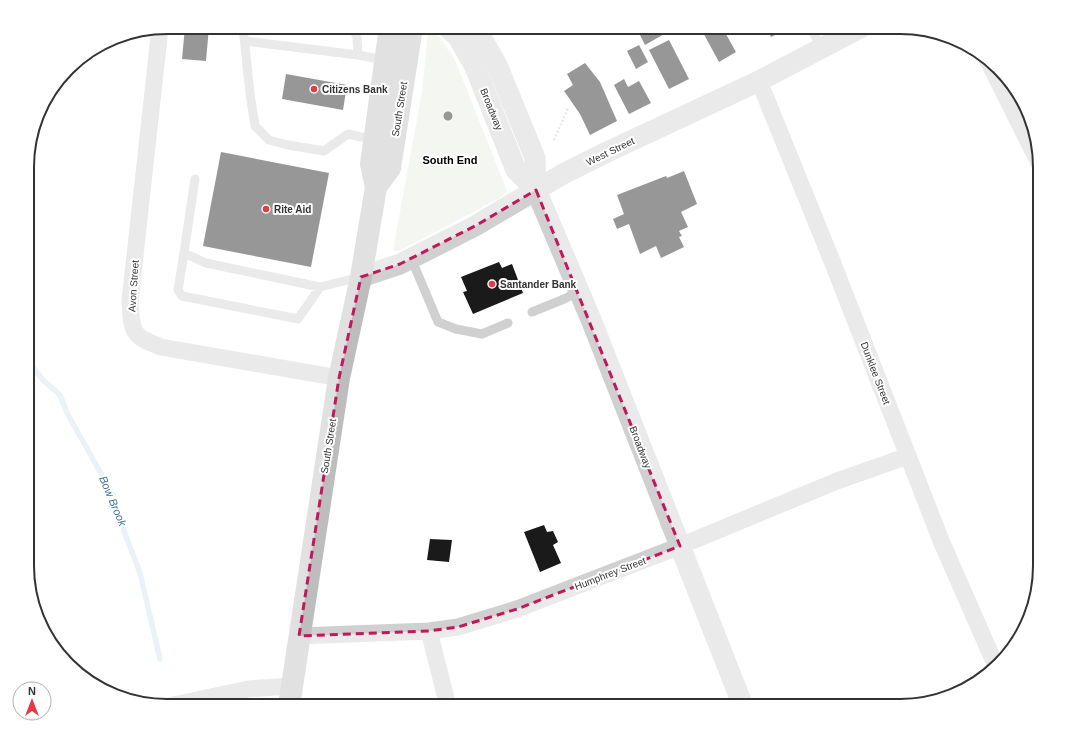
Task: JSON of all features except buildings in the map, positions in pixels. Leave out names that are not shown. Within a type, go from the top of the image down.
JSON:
[{"type":"main road","name":"South Street","points":[[290,696],[339,378],[361,277],[376,187],[371,164],[389,34]]},
{"type":"main road","name":"South Street","points":[[376,187],[390,168],[411,34]]},
{"type":"street","name":"Avon Street","points":[[159,34],[130,301],[131,324],[135,333],[144,341],[161,347],[339,378]]},
{"type":"street","name":"Broadway","points":[[455,34],[458,37],[475,67],[516,170],[536,190]]},
{"type":"street","name":"Broadway","points":[[479,34],[497,65],[535,158],[536,190],[579,291],[740,699]]},
{"type":"street","name":"West Street","points":[[361,277],[400,264],[475,226],[563,174],[606,152],[759,81],[849,34]]},
{"type":"street","points":[[994,73],[1031,147]]},
{"type":"street","name":"Dunklee Street","points":[[759,81],[832,261],[942,543],[993,660]]},
{"type":"street","name":"Humphrey Street","points":[[299,636],[429,631],[458,627],[517,609],[680,546],[837,481],[908,456]]},
{"type":"street","points":[[429,631],[446,699]]},
{"type":"street","points":[[202,699],[248,689],[290,696]]},
{"type":"lane","points":[[244,34],[255,126],[269,140],[324,151],[348,134],[375,140]]},
{"type":"lane","points":[[356,34],[358,55]]},
{"type":"lane","points":[[814,34],[822,48]]},
{"type":"lane","points":[[245,41],[358,55],[384,60]]},
{"type":"lane","points":[[195,179],[178,290],[182,296],[298,319],[320,287]]},
{"type":"lane","points":[[184,253],[206,263],[320,287],[361,277]]},
{"type":"lane","points":[[411,258],[438,322],[456,329],[482,334],[508,323]]},
{"type":"lane","points":[[532,312],[579,291]]},
{"type":"path","points":[[554,140],[568,108]]},
{"type":"highlighted area","points":[[536,190],[680,546],[517,609],[458,627],[429,631],[299,636],[339,378],[361,277],[400,264],[475,226]]},
{"type":"shaded area","points":[[428,34],[435,34],[440,38],[455,60],[507,191],[502,197],[399,251],[393,250],[422,92]]},
{"type":"waterway","name":"Bow Brook","points":[[34,369],[43,380],[60,395],[67,413],[112,493],[124,531],[140,573],[160,659]]},
{"type":"place","name":"Citizens Bank","points":[[314,89]]},
{"type":"place","name":"Rite Aid","points":[[266,209]]},
{"type":"place","name":"Santander Bank","points":[[492,284]]},
{"type":"district","name":"South End","points":[[450,160]]}]
